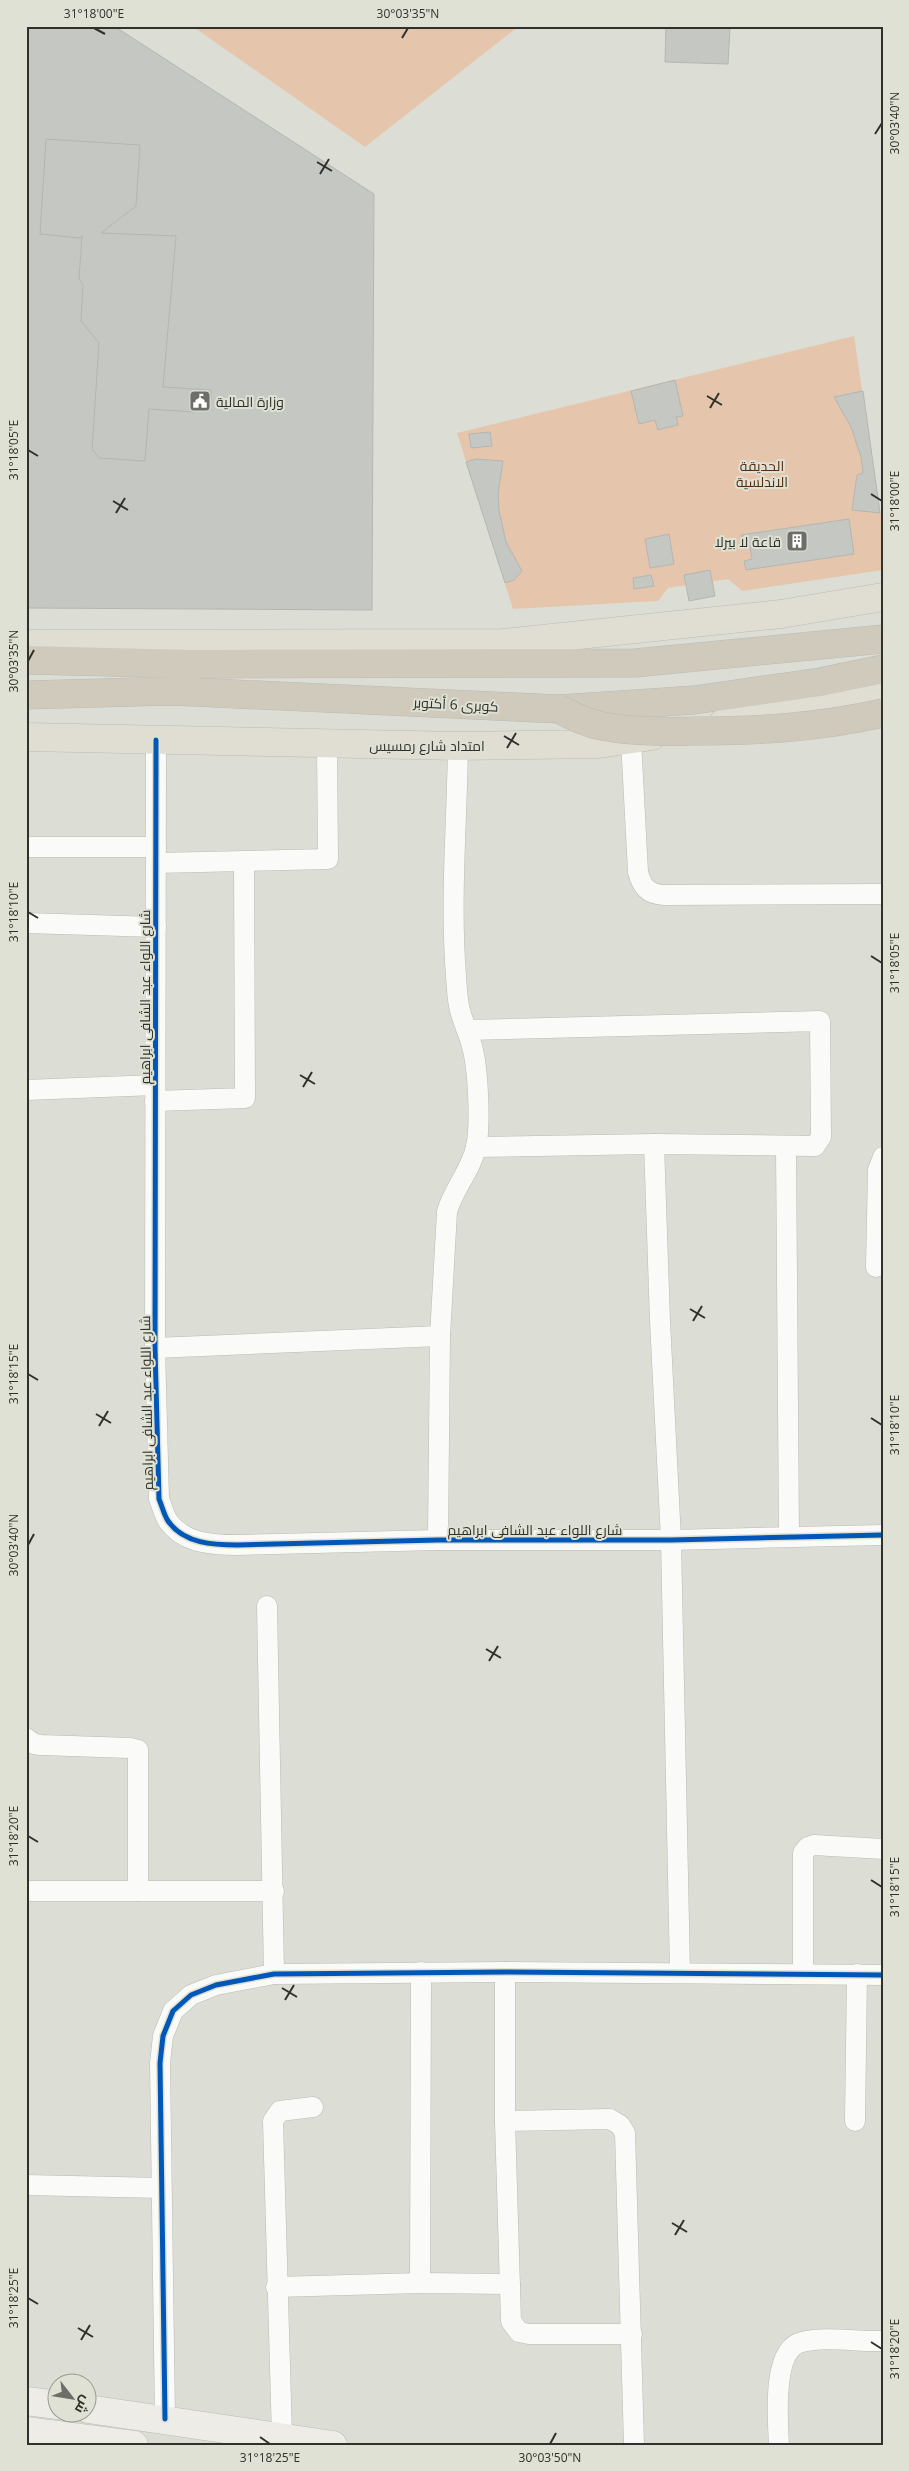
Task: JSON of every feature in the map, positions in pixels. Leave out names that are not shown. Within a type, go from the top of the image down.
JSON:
[{"type":"highway","points":[[26,660],[191,664],[635,663],[883,639]]},
{"type":"highway","name":"كوبرى 6 أكتوبر","points":[[26,695],[172,691],[559,709],[694,700],[820,682],[883,669]]},
{"type":"highway","points":[[559,709],[584,721],[601,726],[679,731],[754,731],[808,727],[883,713]]},
{"type":"main road","points":[[26,644],[503,643],[781,614],[883,597]]},
{"type":"main road","name":"امتداد شارع رمسيس","points":[[26,737],[458,746],[599,744],[631,740],[883,692]]},
{"type":"main road","points":[[26,2401],[48,2404]]},
{"type":"main road","points":[[98,2410],[333,2445]]},
{"type":"main road","points":[[26,2431],[134,2445]]},
{"type":"street","name":"شارع اللواء عبد الشافى ابراهيم","points":[[156,740],[155,1348],[159,1499],[168,1522],[188,1538],[209,1544],[238,1545],[438,1540],[671,1540],[883,1535]]},
{"type":"street","points":[[631,740],[638,872],[645,889],[654,894],[664,895],[883,894]]},
{"type":"street","points":[[26,847],[244,862],[328,859],[327,744]]},
{"type":"street","points":[[438,1540],[440,1336],[447,1212],[453,1194],[465,1176],[476,1147],[478,1126],[475,1064],[458,1002],[456,974],[454,924],[458,746]]},
{"type":"street","points":[[26,1090],[155,1093],[245,1098],[244,862]]},
{"type":"street","points":[[26,923],[156,927]]},
{"type":"street","points":[[467,1030],[820,1021],[821,1141],[812,1147],[654,1144],[476,1147]]},
{"type":"street","points":[[654,1144],[660,1321],[671,1540],[680,1972]]},
{"type":"street","points":[[786,1147],[789,1536]]},
{"type":"street","points":[[876,1267],[878,1170],[879,1161],[883,1157]]},
{"type":"street","points":[[155,1348],[440,1336]]},
{"type":"street","points":[[267,1606],[274,1891],[274,1974]]},
{"type":"street","points":[[26,1738],[34,1744],[41,1745],[130,1748],[138,1750],[138,1891]]},
{"type":"street","points":[[804,1973],[803,1853],[808,1847],[814,1845],[883,1850]]},
{"type":"street","points":[[26,1891],[274,1891]]},
{"type":"street","points":[[420,2283],[421,1972]]},
{"type":"street","points":[[505,1972],[505,2121],[511,2321],[519,2332],[632,2334]]},
{"type":"street","points":[[165,2419],[160,2063],[163,2036],[173,2011],[191,1995],[216,1985],[274,1974],[680,1972],[883,1975]]},
{"type":"street","points":[[855,2121],[857,1974]]},
{"type":"street","points":[[282,2437],[276,2287],[273,2121],[280,2111],[313,2107]]},
{"type":"street","points":[[505,2121],[610,2119],[620,2125],[625,2133],[634,2445]]},
{"type":"street","points":[[26,2185],[161,2188]]},
{"type":"street","points":[[276,2287],[420,2283],[510,2284]]},
{"type":"street","points":[[778,2445],[778,2387],[782,2364],[791,2349],[800,2342],[820,2340],[883,2342]]},
{"type":"green space","points":[[192,26],[519,26],[365,147]]},
{"type":"green space","name":"الحديقة الاندلسية","points":[[854,336],[883,530],[883,570],[742,591],[728,579],[668,588],[658,601],[513,609],[457,433]]},
{"type":"building","name":"وزارة المالية","points":[[26,26],[114,26],[374,194],[372,610],[26,608]]},
{"type":"building","points":[[666,26],[730,28],[728,64],[665,62]]},
{"type":"building","points":[[46,139],[140,145],[136,206],[101,233],[176,236],[163,387],[211,390],[211,399],[194,412],[149,409],[145,461],[99,458],[92,449],[99,343],[81,321],[83,285],[79,279],[82,236],[79,238],[40,234]]},
{"type":"building","points":[[675,380],[683,416],[676,417],[678,425],[658,430],[655,420],[639,424],[631,391]]},
{"type":"building","points":[[863,391],[880,513],[852,510],[857,475],[863,473],[861,457],[851,427],[834,397]]},
{"type":"building","points":[[490,432],[492,446],[471,448],[469,434]]},
{"type":"building","points":[[476,459],[503,461],[498,494],[499,510],[506,542],[522,571],[514,580],[505,583],[466,462]]},
{"type":"building","name":"قاعة لا بيرلا","points":[[849,519],[854,554],[746,570],[744,561],[752,559],[750,546],[743,547],[741,535]]},
{"type":"building","points":[[669,534],[674,564],[650,568],[645,539]]},
{"type":"building","points":[[710,570],[715,596],[689,601],[684,575]]},
{"type":"building","points":[[651,575],[654,586],[634,589],[633,578]]},
{"type":"cycle path","points":[[156,740],[155,1348],[159,1499],[168,1521],[175,1529],[200,1542],[238,1545],[438,1540],[671,1540],[883,1535]]},
{"type":"cycle path","points":[[165,2419],[160,2063],[163,2036],[173,2011],[191,1995],[216,1985],[274,1974],[505,1972],[883,1975]]},
{"type":"place","name":"وزارة المالية","points":[[200,401]]},
{"type":"place","name":"قاعة لا بيرلا","points":[[797,541]]}]
